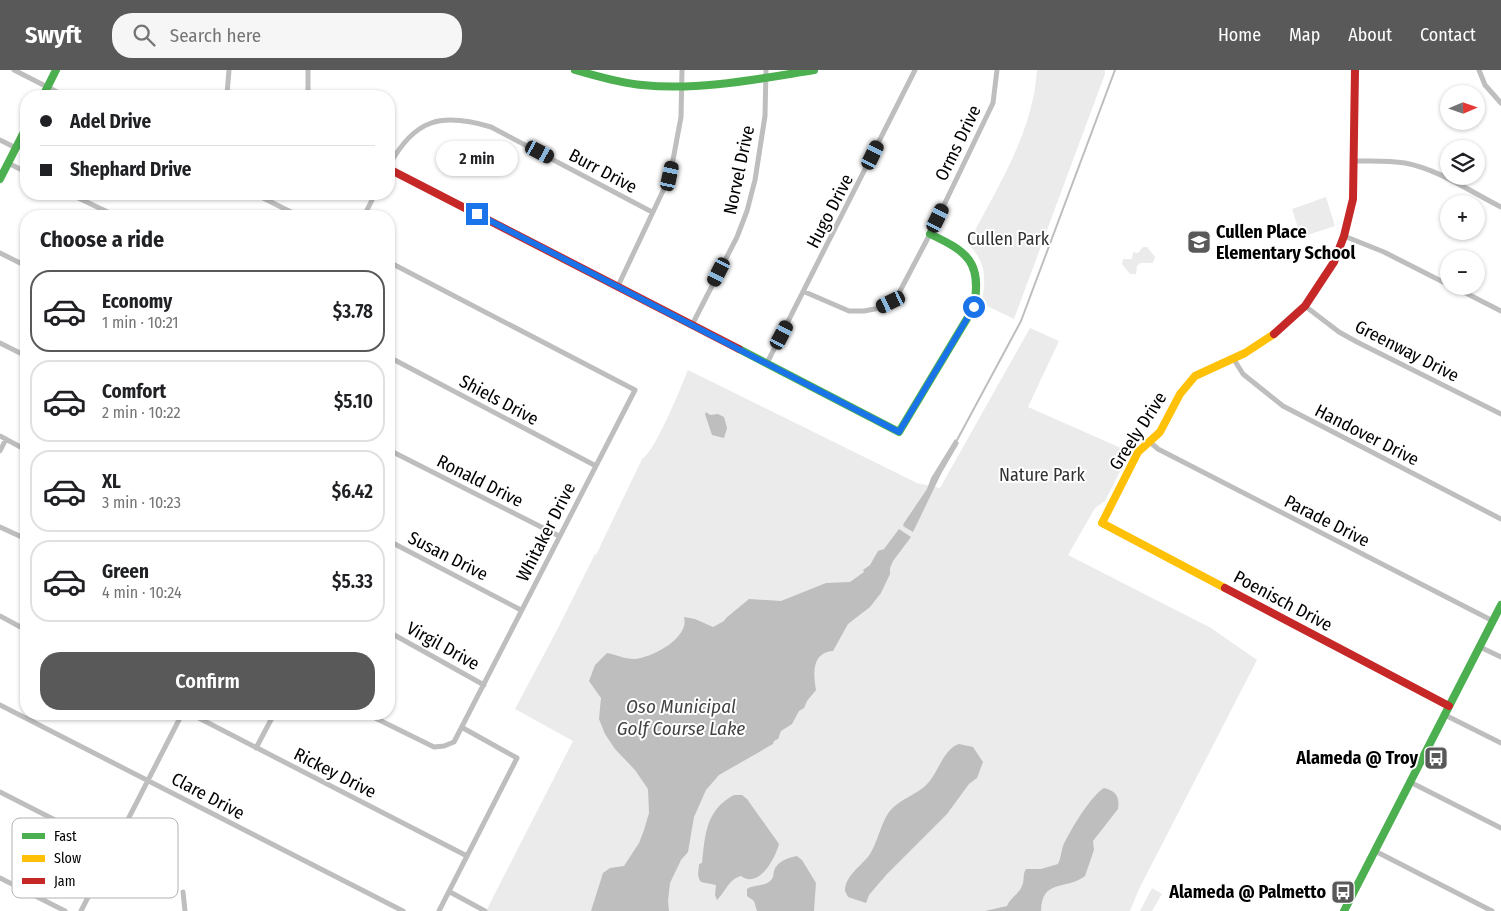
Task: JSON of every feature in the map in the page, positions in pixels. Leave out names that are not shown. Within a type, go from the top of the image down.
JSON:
[{"type":"street","points":[[14,70],[53,90]]},
{"type":"street","points":[[45,90],[56,70]]},
{"type":"street","points":[[227,90],[229,70]]},
{"type":"street","points":[[308,70],[308,90]]},
{"type":"street","points":[[575,70],[595,73],[623,83],[652,86],[681,86],[765,74],[814,70]]},
{"type":"street","points":[[618,286],[670,176],[680,117],[682,70]]},
{"type":"street","name":"Hugo Drive","points":[[767,363],[805,292],[916,70]]},
{"type":"street","name":"Orms Drive","points":[[805,292],[849,311],[864,312],[880,308],[891,302],[900,291],[930,234],[993,103],[997,70]]},
{"type":"street","name":"Greely Drive","points":[[1102,523],[1138,452],[1160,432],[1180,394],[1195,376],[1210,366],[1233,358],[1273,335],[1305,306],[1330,268],[1344,236],[1352,199],[1355,70]]},
{"type":"street","points":[[1479,70],[1485,85],[1501,103]]},
{"type":"street","name":"Norvel Drive","points":[[692,325],[737,238],[747,211],[755,180],[765,116],[765,74]]},
{"type":"street","name":"Burr Drive","points":[[395,158],[406,139],[422,127],[444,120],[470,121],[491,127],[652,212]]},
{"type":"street","points":[[0,140],[16,148]]},
{"type":"street","points":[[0,179],[20,140]]},
{"type":"street","points":[[1354,160],[1390,161],[1416,166],[1434,173],[1501,207]]},
{"type":"street","points":[[8,163],[20,169]]},
{"type":"street","points":[[395,171],[899,432],[974,307],[978,290],[977,276],[970,260],[956,246],[930,234]]},
{"type":"street","points":[[83,200],[103,210]]},
{"type":"street","points":[[267,200],[287,210]]},
{"type":"street","points":[[1344,236],[1384,252],[1440,280]]},
{"type":"street","points":[[0,253],[20,263]]},
{"type":"street","name":"Whitaker Drive","points":[[379,720],[434,747],[454,742],[463,728],[521,610],[635,390],[395,265]]},
{"type":"street","points":[[1470,295],[1501,311]]},
{"type":"street","name":"Greenway Drive","points":[[1305,306],[1345,335],[1501,414]]},
{"type":"street","points":[[0,343],[20,353]]},
{"type":"street","name":"Handover Drive","points":[[1233,358],[1243,374],[1282,406],[1501,519]]},
{"type":"street","name":"Shiels Drive","points":[[395,360],[596,466]]},
{"type":"street","points":[[0,436],[20,447]]},
{"type":"street","points":[[0,451],[6,440]]},
{"type":"street","name":"Parade Drive","points":[[1150,442],[1158,450],[1493,621]]},
{"type":"street","name":"Ronald Drive","points":[[395,453],[559,536]]},
{"type":"street","name":"Poenisch Drive","points":[[1102,523],[1449,706]]},
{"type":"street","points":[[0,527],[20,537]]},
{"type":"street","name":"Susan Drive","points":[[395,544],[521,610]]},
{"type":"street","points":[[1344,911],[1501,605]]},
{"type":"street","points":[[0,616],[20,627]]},
{"type":"street","name":"Virgil Drive","points":[[395,635],[484,685]]},
{"type":"street","points":[[1480,647],[1501,658]]},
{"type":"street","name":"Clare Drive","points":[[0,705],[20,715]]},
{"type":"street","points":[[1445,715],[1501,744]]},
{"type":"street","name":"Clare Drive","points":[[30,720],[403,911]]},
{"type":"street","points":[[128,818],[179,720]]},
{"type":"street","name":"Rickey Drive","points":[[202,720],[467,856]]},
{"type":"street","points":[[256,748],[271,720]]},
{"type":"street","points":[[440,911],[517,758],[463,728]]},
{"type":"street","points":[[1410,782],[1501,828]]},
{"type":"street","points":[[0,792],[51,818]]},
{"type":"street","points":[[1375,851],[1492,911]]},
{"type":"street","points":[[0,878],[12,884]]},
{"type":"street","points":[[183,892],[185,911]]},
{"type":"street","points":[[450,892],[485,910]]},
{"type":"street","points":[[39,898],[65,911]]},
{"type":"street","points":[[80,911],[87,898]]},
{"type":"green space","name":"Cullen Park","points":[[1037,70],[1105,70],[1105,74],[1014,319],[981,303],[984,272],[978,257],[968,244],[1001,182],[1021,139],[1034,94]]},
{"type":"green space","points":[[1326,197],[1335,226],[1301,237],[1292,209]]},
{"type":"green space","points":[[1143,247],[1147,247],[1155,257],[1153,263],[1140,263],[1137,266],[1136,274],[1130,274],[1122,264],[1123,259],[1132,259],[1133,252],[1138,253]]},
{"type":"green space","name":"Nature Park","points":[[1030,328],[1059,341],[1028,407],[1130,452],[1105,501],[1095,508],[1068,555],[1211,628],[1257,660],[1139,889],[1130,911],[486,911],[573,741],[515,709],[596,555],[642,459],[654,445],[688,370],[917,483],[940,488]]},
{"type":"green space","points":[[1152,888],[1162,894],[1152,911],[1140,911]]},
{"type":"water","points":[[706,412],[710,415],[718,414],[724,417],[727,428],[724,438],[712,435]]},
{"type":"water","points":[[955,439],[959,443],[941,474],[913,532],[903,526],[904,523],[927,489],[931,478]]},
{"type":"water","name":"Oso Municipal Golf Course Lake","points":[[899,529],[911,537],[893,561],[890,574],[881,593],[870,607],[848,624],[833,651],[821,655],[816,665],[814,677],[816,690],[804,708],[799,711],[792,724],[781,731],[778,739],[773,744],[719,775],[706,790],[694,817],[688,852],[681,860],[670,883],[669,911],[591,911],[603,873],[610,868],[624,866],[639,843],[649,813],[648,789],[635,770],[615,749],[605,734],[599,719],[601,698],[589,681],[595,665],[607,653],[634,659],[659,651],[676,639],[684,625],[684,617],[695,619],[713,627],[724,621],[749,599],[781,601],[826,583],[850,582],[864,572],[863,570],[870,565],[878,551],[884,549]]},
{"type":"water","points":[[959,744],[973,747],[983,762],[977,778],[969,784],[947,814],[887,874],[869,895],[866,903],[848,897],[845,891],[848,880],[870,854],[889,812],[898,803],[925,786],[933,777],[949,750]]},
{"type":"water","points":[[1104,788],[1116,795],[1118,809],[1093,841],[1094,850],[1085,876],[1050,889],[1042,901],[1041,911],[985,911],[1007,906],[1021,889],[1026,869],[1041,869],[1058,864],[1063,846],[1075,823],[1087,805]]},
{"type":"water","points":[[734,795],[742,795],[747,799],[779,844],[770,864],[760,876],[754,879],[741,876],[737,878],[730,883],[717,900],[715,895],[716,885],[699,880],[699,864],[702,863],[706,834],[712,816],[724,801]]},
{"type":"water","points":[[797,856],[802,860],[816,883],[814,911],[757,911],[754,901],[747,896],[747,889],[767,883],[772,879],[775,868],[780,862]]},
{"type":"waterway","points":[[956,442],[1021,321],[1115,70]]},
{"type":"traffic: fast","points":[[46,90],[56,70]]},
{"type":"traffic: fast","points":[[575,70],[633,84],[663,86],[728,83],[814,70]]},
{"type":"traffic: fast","points":[[0,179],[20,140]]},
{"type":"traffic: fast","points":[[739,349],[899,432],[974,307],[976,279],[974,269],[969,260],[963,253],[930,234]]},
{"type":"traffic: fast","points":[[1344,911],[1501,605]]},
{"type":"traffic: slow","points":[[1225,588],[1102,523],[1138,452],[1160,432],[1180,394],[1195,376],[1245,353],[1274,334]]},
{"type":"traffic: jam","points":[[1274,334],[1305,306],[1334,262],[1344,236],[1353,199],[1355,70]]},
{"type":"traffic: jam","points":[[395,172],[739,349]]},
{"type":"traffic: jam","points":[[1225,588],[1449,706]]},
{"type":"place","name":"Cullen Place Elementary School","points":[[1199,242]]},
{"type":"place","name":"Alameda @ Troy","points":[[1436,758]]},
{"type":"place","name":"Alameda @ Palmetto","points":[[1343,892]]},
{"type":"route","points":[[477,214],[899,432],[974,307]]}]
